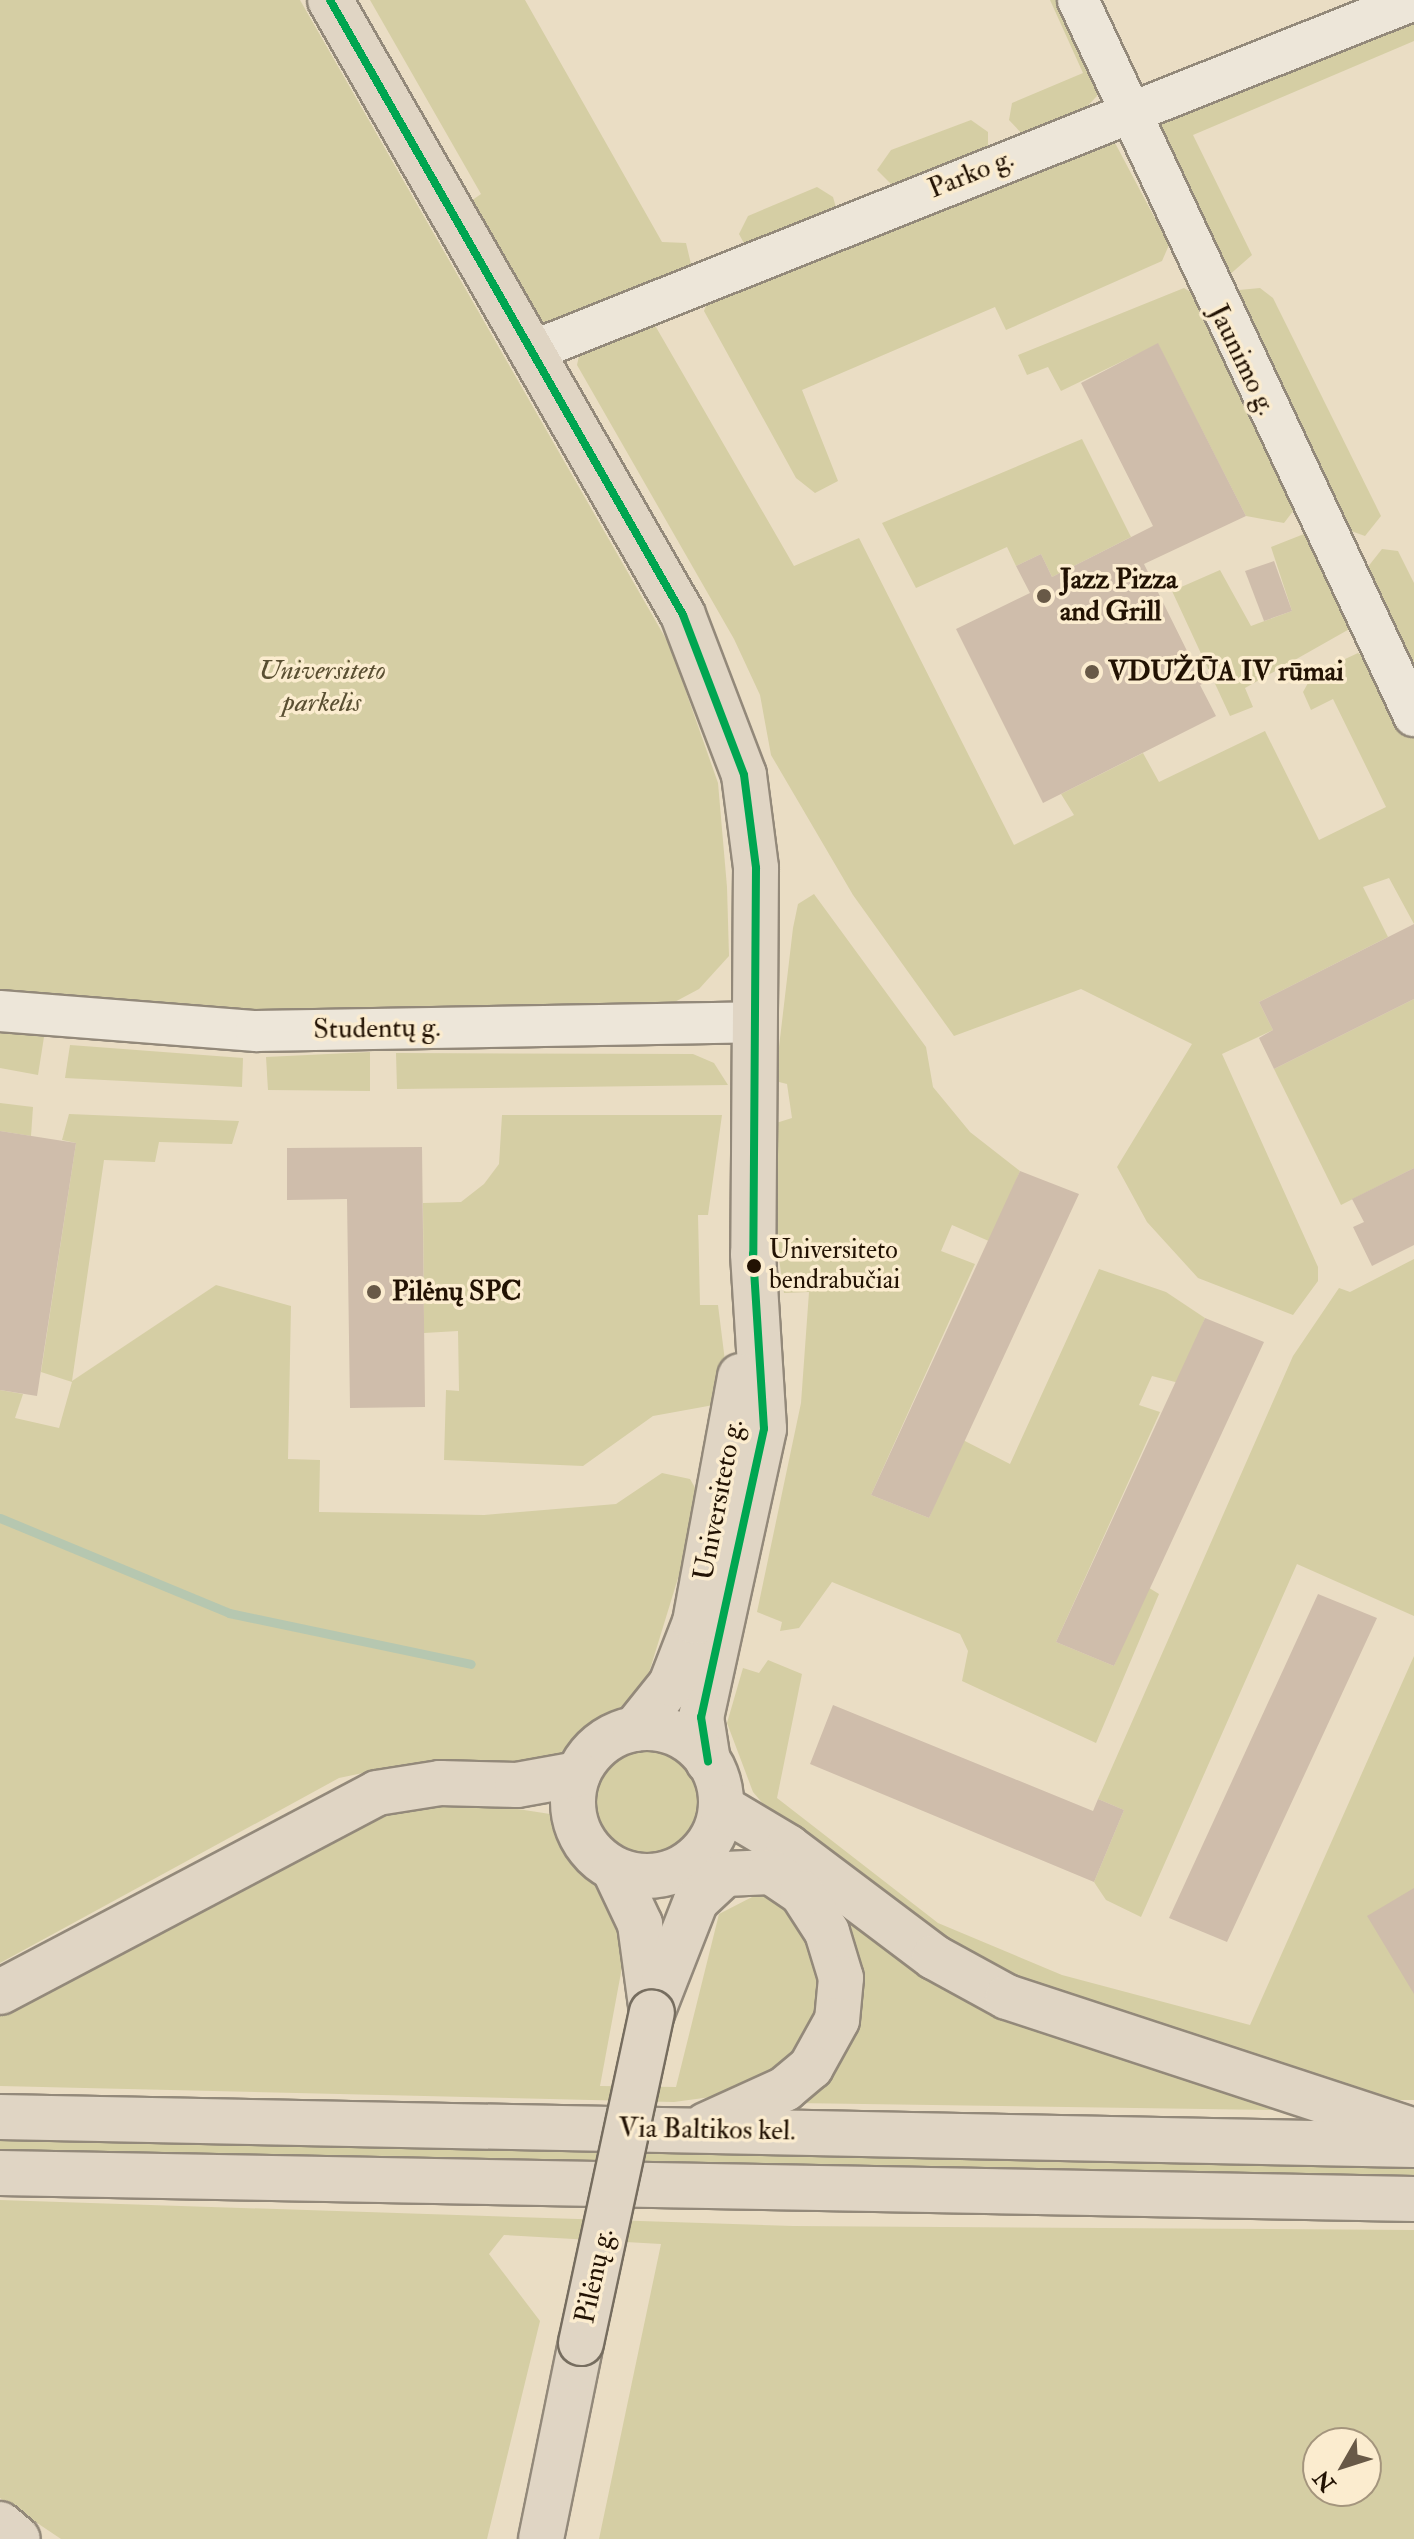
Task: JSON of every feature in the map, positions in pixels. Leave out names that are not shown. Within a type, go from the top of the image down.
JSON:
[{"type":"main road","name":"Universiteto g.","points":[[330,0],[683,615],[732,728],[754,838],[753,1254],[762,1464],[701,1717],[708,1761]]},
{"type":"main road","name":"Universiteto g.","points":[[635,1729],[671,1684],[695,1622],[735,1425],[753,1254]]},
{"type":"main road","points":[[635,1729],[676,1734],[708,1761],[721,1807],[703,1850],[685,1866],[637,1876],[614,1869],[596,1856],[575,1817],[578,1774],[601,1744],[635,1729]]},
{"type":"main road","points":[[0,1992],[377,1793],[440,1783],[530,1784],[578,1774]]},
{"type":"main road","points":[[721,1807],[788,1847],[934,1957],[1007,1997],[1414,2131]]},
{"type":"main road","name":"Pilėnų g.","points":[[541,2539],[652,2013],[673,1890],[685,1866]]},
{"type":"main road","name":"Pilėnų g.","points":[[614,1869],[640,1924],[652,2013]]},
{"type":"main road","points":[[652,2013],[696,1901],[725,1874],[771,1872],[802,1893],[827,1932],[841,1978],[837,2020],[811,2067],[785,2089],[693,2130]]},
{"type":"main road","name":"Via Baltikos kel.","points":[[0,2117],[1414,2145]]},
{"type":"main road","name":"Via Baltikos kel.","points":[[0,2173],[1414,2199]]},
{"type":"main road","points":[[0,2204],[90,2174]]},
{"type":"main road","points":[[0,2524],[18,2539]]},
{"type":"street","name":"Jaunimo g.","points":[[1078,0],[1414,716]]},
{"type":"street","name":"Parko g.","points":[[530,352],[1130,110],[1414,0]]},
{"type":"street","name":"Studentų g.","points":[[0,1011],[256,1031],[755,1022]]},
{"type":"green space","name":"Universiteto parkelis","points":[[0,0],[300,0],[670,646],[718,783],[727,887],[729,956],[699,989],[669,1005],[216,1010],[0,989]]},
{"type":"green space","points":[[370,0],[525,0],[662,242],[686,243],[691,264],[549,325],[536,317],[471,201],[481,194]]},
{"type":"green space","points":[[1050,0],[1061,0],[1098,80],[1097,96],[1077,117],[1025,137],[1009,120],[1012,103],[1083,73]]},
{"type":"green space","points":[[1414,14],[1414,41],[1193,135],[1252,255],[1227,277],[1157,133],[1161,125],[1170,114]]},
{"type":"green space","points":[[971,120],[988,132],[988,152],[895,188],[877,170],[891,150]]},
{"type":"green space","points":[[1114,141],[1169,245],[1162,261],[1006,330],[995,307],[802,390],[838,481],[815,493],[796,478],[704,311],[709,297]]},
{"type":"green space","points":[[817,187],[833,197],[837,211],[746,247],[739,234],[748,216]]},
{"type":"green space","points":[[1184,288],[1194,294],[1297,506],[1284,523],[1246,516],[1158,344],[1061,391],[1048,367],[1027,375],[1018,355]]},
{"type":"green space","points":[[1260,288],[1273,298],[1381,516],[1365,536],[1351,531],[1235,300],[1239,290]]},
{"type":"green space","points":[[649,315],[794,566],[859,538],[1014,845],[1074,815],[1061,794],[1143,753],[1159,782],[1265,731],[1319,840],[1386,807],[1333,699],[1311,710],[1303,692],[1313,674],[1358,653],[1382,668],[1414,736],[1414,924],[1389,878],[1363,887],[1388,937],[1259,1002],[1273,1030],[1222,1054],[1318,1267],[1318,1281],[1293,1315],[1198,1278],[1147,1222],[1117,1167],[1192,1044],[1081,989],[954,1036],[853,895],[771,755],[760,695],[734,639],[577,365],[580,351]]},
{"type":"green space","points":[[1082,439],[1131,537],[1052,577],[1041,554],[1016,566],[1007,547],[916,588],[882,523]]},
{"type":"green space","points":[[1304,534],[1318,539],[1353,627],[1245,688],[1253,707],[1230,716],[1172,591],[1220,570],[1251,626],[1292,611],[1271,547]]},
{"type":"green space","points":[[1382,549],[1398,551],[1414,583],[1414,665],[1367,568]]},
{"type":"green space","points":[[814,894],[926,1047],[933,1087],[970,1132],[1020,1171],[991,1242],[952,1225],[941,1251],[975,1264],[871,1495],[929,1518],[961,1439],[1010,1464],[1099,1269],[1166,1292],[1205,1318],[1179,1383],[1152,1376],[1139,1405],[1160,1412],[1056,1642],[1114,1666],[1146,1586],[1159,1594],[1096,1743],[962,1681],[968,1651],[960,1634],[832,1582],[799,1628],[780,1631],[782,1622],[757,1612],[801,1403],[809,1292],[784,1293],[773,1218],[773,1124],[792,1118],[787,1084],[775,1081],[798,904]]},
{"type":"green space","points":[[1414,999],[1414,1168],[1341,1205],[1274,1069]]},
{"type":"green space","points":[[0,1032],[44,1037],[38,1075],[0,1068]]},
{"type":"green space","points":[[70,1045],[243,1058],[242,1087],[65,1078]]},
{"type":"green space","points":[[370,1052],[370,1091],[268,1090],[266,1057]]},
{"type":"green space","points":[[396,1053],[693,1054],[714,1063],[728,1085],[397,1089]]},
{"type":"green space","points":[[0,1103],[33,1107],[31,1136],[0,1131]]},
{"type":"green space","points":[[69,1114],[239,1121],[232,1144],[159,1142],[155,1162],[104,1160],[72,1381],[216,1285],[291,1306],[288,1459],[320,1460],[319,1512],[484,1515],[616,1504],[662,1473],[690,1479],[702,1500],[648,1676],[630,1705],[549,1764],[406,1764],[339,1778],[0,1963],[0,1390],[23,1394],[15,1418],[59,1428],[72,1382],[41,1372],[76,1143],[62,1140]]},
{"type":"green space","points":[[502,1115],[722,1115],[708,1215],[698,1215],[700,1305],[718,1305],[728,1385],[719,1404],[653,1416],[583,1466],[444,1460],[446,1390],[459,1391],[458,1331],[424,1333],[423,1203],[461,1202],[484,1184],[499,1164]]},
{"type":"green space","points":[[1414,1259],[1414,1616],[1297,1564],[1141,1917],[1106,1900],[1094,1882],[1124,1810],[1098,1799],[1293,1356],[1339,1288],[1350,1292]]},
{"type":"green space","points":[[1414,1656],[1414,2100],[1381,2100],[1047,1995],[952,1951],[770,1812],[753,1792],[727,1723],[743,1668],[759,1673],[768,1660],[802,1674],[777,1798],[938,1923],[1062,1975],[1250,2025]]},
{"type":"green space","points":[[647,1749],[667,1753],[684,1764],[695,1781],[699,1801],[695,1821],[684,1838],[667,1849],[647,1853],[627,1849],[610,1838],[599,1821],[595,1801],[599,1781],[610,1764],[627,1753]]},
{"type":"green space","points":[[440,1797],[550,1814],[623,1916],[625,1951],[600,2086],[676,2087],[719,1914],[754,1896],[754,1882],[775,1890],[811,1933],[823,2004],[804,2049],[777,2075],[733,2094],[674,2102],[0,2086],[0,2011],[384,1809]]},
{"type":"green space","points":[[833,1898],[1014,2020],[1273,2110],[795,2103],[835,2063]]},
{"type":"green space","points":[[0,2139],[1414,2165],[1414,2179],[0,2154]]},
{"type":"green space","points":[[0,2200],[793,2226],[1414,2230],[1414,2539],[599,2539],[661,2244],[504,2235],[489,2254],[540,2321],[487,2539],[61,2539],[0,2498]]},
{"type":"building","name":"VDUŽŪA IV rūmai","points":[[1158,343],[1246,516],[1144,564],[1193,663],[1200,660],[1210,680],[1200,685],[1216,716],[1043,803],[956,629],[1030,593],[1016,566],[1041,554],[1052,577],[1153,526],[1081,383]]},
{"type":"building","points":[[1274,561],[1292,611],[1264,621],[1245,571]]},
{"type":"building","points":[[1414,924],[1414,999],[1274,1069],[1259,1038],[1273,1030],[1259,1002]]},
{"type":"building","points":[[0,1131],[76,1143],[37,1396],[0,1390]]},
{"type":"building","points":[[422,1147],[425,1407],[350,1408],[347,1199],[287,1200],[287,1148]]},
{"type":"building","points":[[1414,1168],[1414,1245],[1372,1266],[1353,1227],[1364,1222],[1352,1199]]},
{"type":"building","points":[[1020,1171],[1079,1194],[929,1518],[871,1495]]},
{"type":"building","points":[[1205,1318],[1264,1342],[1114,1666],[1056,1642]]},
{"type":"building","points":[[1318,1594],[1377,1618],[1227,1942],[1169,1918]]},
{"type":"building","points":[[833,1705],[1093,1811],[1098,1799],[1124,1810],[1094,1882],[810,1764]]},
{"type":"building","points":[[1414,1888],[1414,1994],[1367,1916]]},
{"type":"waterway","points":[[0,1518],[229,1613],[471,1664]]},
{"type":"transit line","points":[[330,0],[683,615],[744,775],[756,868],[753,1254],[764,1429],[701,1717],[708,1761]]},
{"type":"place","name":"Jazz Pizza and Grill","points":[[1044,596]]},
{"type":"place","name":"VDUŽŪA IV rūmai","points":[[1092,672]]},
{"type":"place","name":"Universiteto bendrabučiai","points":[[754,1266]]},
{"type":"place","name":"Pilėnų SPC","points":[[374,1292]]}]
